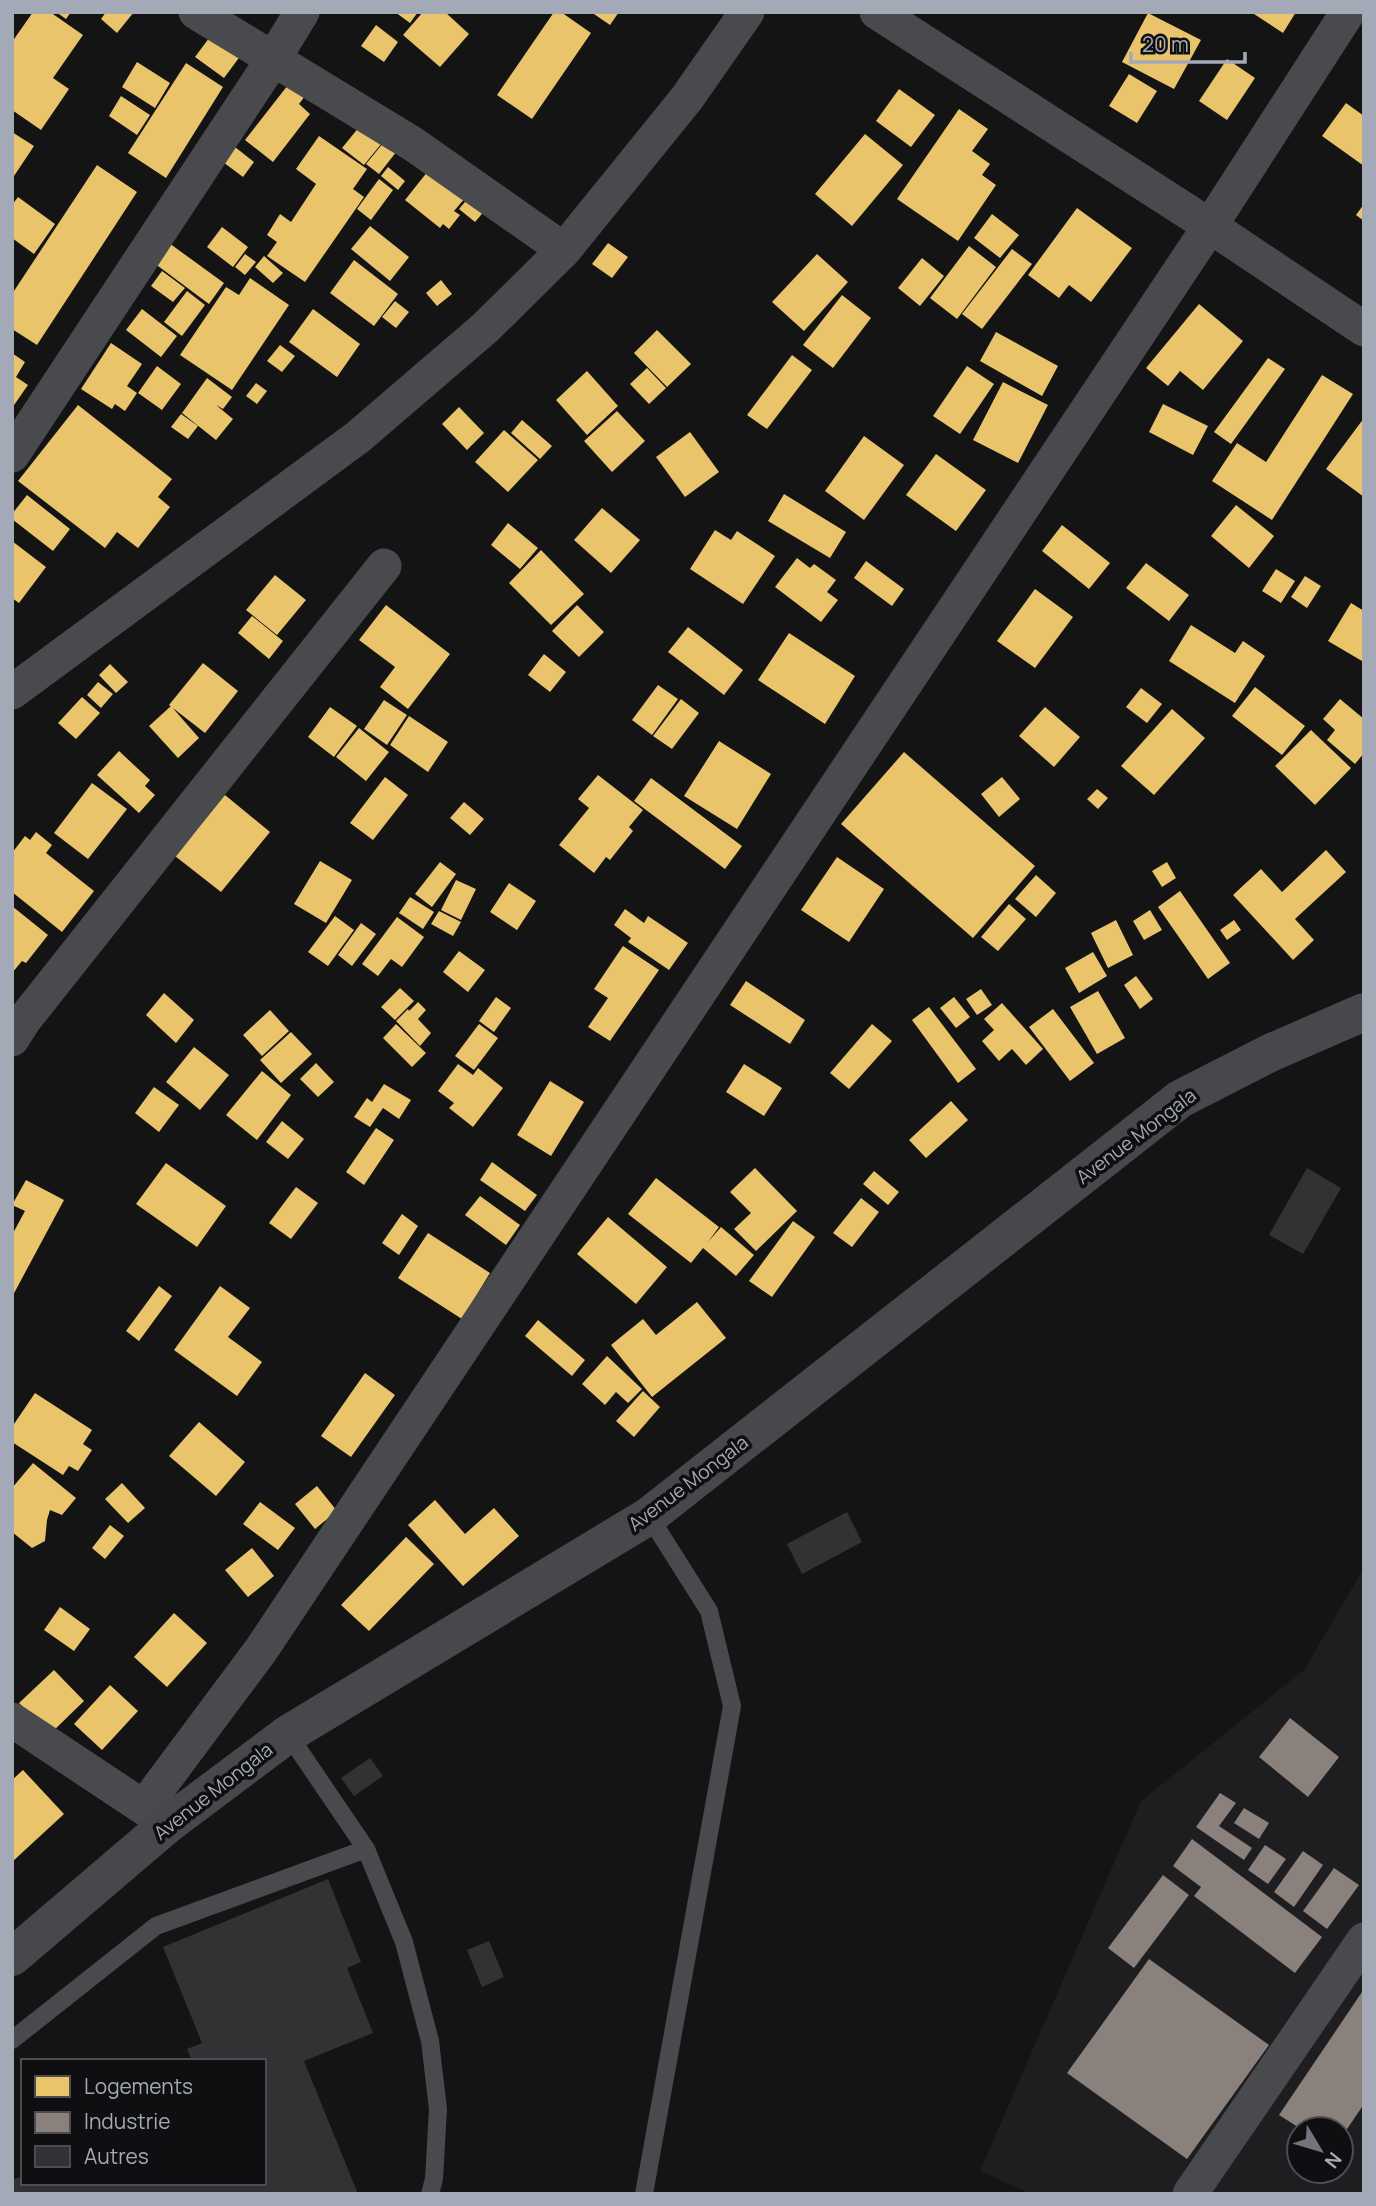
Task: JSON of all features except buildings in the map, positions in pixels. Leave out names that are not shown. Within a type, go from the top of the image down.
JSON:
[{"type":"street","points":[[196,12],[272,61],[413,144],[565,250]]},
{"type":"street","points":[[12,455],[302,12]]},
{"type":"street","points":[[12,692],[358,437],[485,328],[565,250],[687,98],[747,12]]},
{"type":"street","points":[[877,12],[1210,226],[1364,329]]},
{"type":"street","points":[[12,1720],[156,1816],[261,1650],[1210,226],[1348,12]]},
{"type":"street","points":[[12,1040],[24,1020],[384,566]]},
{"type":"street","name":"Avenue Mongala","points":[[12,1957],[156,1816],[649,1516],[1180,1099],[1272,1052],[1364,1012]]},
{"type":"street","points":[[1190,2194],[1364,1940]]},
{"type":"lane","points":[[644,2194],[732,1706],[709,1611],[649,1516]]},
{"type":"lane","points":[[288,1734],[366,1849],[404,1942],[430,2041],[438,2109],[434,2179],[430,2194]]},
{"type":"lane","points":[[12,2040],[156,1926],[366,1849]]},
{"type":"shaded area","points":[[1364,1568],[1364,2194],[1031,2194],[980,2171],[1141,1801],[1304,1670]]}]
